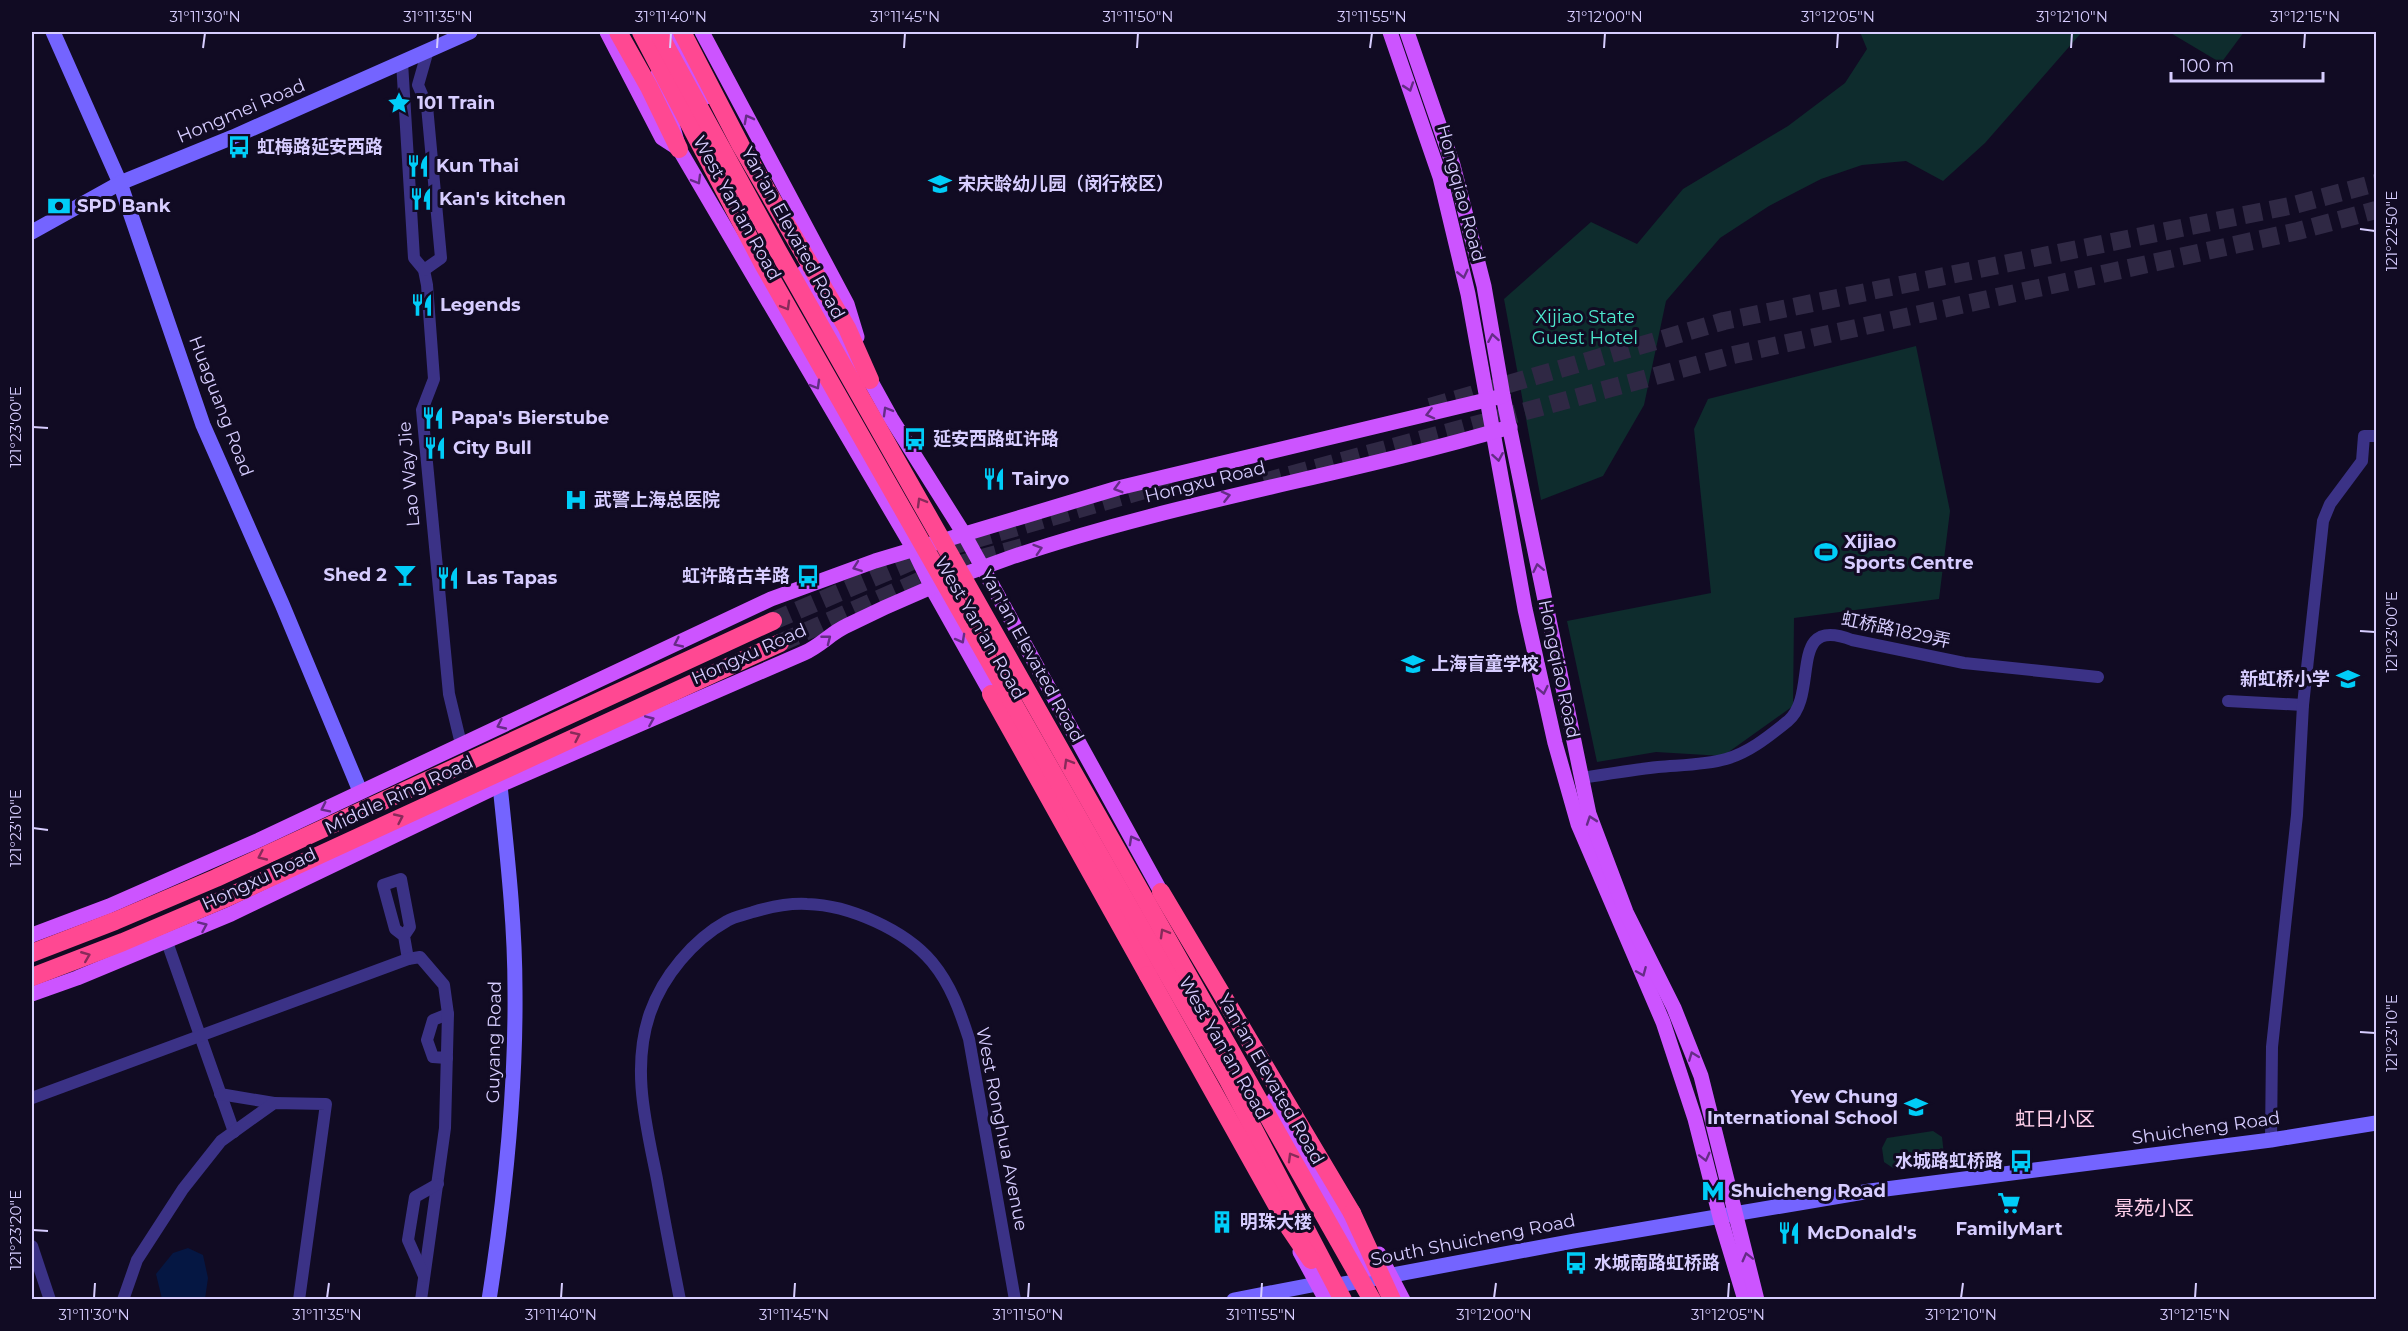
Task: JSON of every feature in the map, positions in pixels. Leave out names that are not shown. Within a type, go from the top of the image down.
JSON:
[{"type":"highway","points":[[618,32],[649,87],[679,149]]},
{"type":"highway","name":"Yan'an Elevated Road","points":[[641,32],[762,264],[1228,1080],[1341,1296]]},
{"type":"highway","name":"Yan'an Elevated Road","points":[[658,32],[778,251],[1372,1299]]},
{"type":"highway","points":[[682,32],[741,146],[847,328],[870,380]]},
{"type":"highway","name":"Middle Ring Road","points":[[32,953],[216,878],[773,621]]},
{"type":"highway","name":"Middle Ring Road","points":[[32,977],[123,942],[224,899],[780,643]]},
{"type":"highway","points":[[991,694],[1290,1229],[1341,1296]]},
{"type":"highway","points":[[1161,892],[1352,1213],[1392,1299]]},
{"type":"main road","points":[[607,32],[662,138],[679,149]]},
{"type":"main road","name":"West Yan'an Road","points":[[632,32],[661,84],[679,149],[913,548],[932,588],[991,694],[1032,750],[1150,960],[1314,1240],[1341,1296]]},
{"type":"main road","name":"West Yan'an Road","points":[[669,32],[850,353],[870,380],[891,418],[964,534],[1161,892],[1200,973],[1386,1299]]},
{"type":"main road","points":[[702,32],[847,304],[870,380]]},
{"type":"main road","name":"Hongqiao Road","points":[[1390,32],[1440,177],[1468,294],[1525,609],[1560,763],[1578,824],[1663,1022],[1695,1119],[1720,1217],[1745,1299]]},
{"type":"main road","name":"Hongqiao Road","points":[[1407,32],[1453,165],[1484,286],[1503,396],[1588,814],[1626,912],[1674,1008],[1701,1076],[1758,1299]]},
{"type":"main road","name":"Hongxu Road","points":[[32,935],[160,884],[259,840],[771,599],[913,548],[1128,485],[1503,396]]},
{"type":"main road","name":"Hongxu Road","points":[[32,994],[167,942],[282,892],[500,785],[804,653],[843,627],[983,568],[1071,539],[1197,504],[1360,467],[1510,427]]},
{"type":"main road","points":[[991,694],[1018,757],[1127,955],[1222,1111],[1326,1299]]},
{"type":"main road","points":[[1161,892],[1215,965],[1403,1299]]},
{"type":"street","name":"Huaguang Road","points":[[53,32],[120,183],[203,425],[360,791]]},
{"type":"street","name":"Hongmei Road","points":[[32,232],[120,183],[233,137],[470,32]]},
{"type":"street","points":[[424,270],[441,258],[427,106],[418,85],[428,51]]},
{"type":"street","name":"Lao Way Jie","points":[[402,62],[414,258],[424,270],[434,379],[422,410],[449,694],[461,744]]},
{"type":"street","points":[[2271,1140],[2272,1047],[2297,815],[2303,705],[2323,521],[2330,504],[2362,461],[2364,436],[2376,436]]},
{"type":"street","name":"虹桥路1829弄","points":[[1581,778],[1727,759],[1765,741],[1796,714],[1803,694],[1809,652],[1817,637],[1825,634],[1841,635],[1852,640],[1964,663],[2098,677]]},
{"type":"street","points":[[2228,701],[2303,705]]},
{"type":"street","name":"Guyang Road","points":[[489,1299],[508,1159],[514,1049],[513,932],[500,785]]},
{"type":"street","name":"West Ronghua Avenue","points":[[680,1299],[642,1098],[640,1055],[650,1013],[670,975],[699,939],[729,919],[767,908],[807,904],[874,921],[904,937],[932,962],[955,998],[969,1039],[1015,1299]]},
{"type":"street","points":[[404,936],[408,959]]},
{"type":"street","points":[[167,942],[198,1036],[234,1132]]},
{"type":"street","points":[[32,1098],[408,959],[420,957],[444,985],[448,1014],[445,1128],[421,1299]]},
{"type":"street","points":[[447,1058],[433,1057],[427,1040],[433,1020],[448,1014]]},
{"type":"street","points":[[427,1040],[447,1039]]},
{"type":"street","points":[[220,1094],[274,1103],[326,1104],[299,1299]]},
{"type":"street","points":[[123,1299],[137,1260],[183,1189],[221,1141],[274,1103]]},
{"type":"street","name":"Shuicheng Road","points":[[1720,1217],[1870,1191],[2271,1140],[2376,1123]]},
{"type":"street","points":[[424,1278],[408,1240],[415,1197],[438,1184]]},
{"type":"street","name":"South Shuicheng Road","points":[[1234,1299],[1317,1284],[1341,1296],[1375,1278],[1720,1217]]},
{"type":"street","points":[[411,1225],[432,1227]]},
{"type":"street","points":[[32,1246],[50,1299]]},
{"type":"green space","name":"Xijiao State Guest Hotel","points":[[1860,32],[2082,32],[1985,143],[1943,181],[1906,161],[1862,165],[1821,179],[1769,206],[1720,238],[1666,301],[1644,405],[1603,476],[1541,500],[1504,299],[1591,222],[1637,244],[1683,189],[1788,126],[1845,83],[1867,49]]},
{"type":"green space","points":[[2169,32],[2244,32],[2221,63]]},
{"type":"green space","name":"Xijiao Sports Centre","points":[[1916,346],[1950,511],[1939,599],[1794,618],[1793,706],[1723,756],[1656,752],[1597,762],[1567,621],[1711,593],[1694,429],[1708,399]]},
{"type":"green space","points":[[1933,1131],[1942,1137],[1944,1155],[1937,1163],[1893,1168],[1884,1162],[1882,1148],[1887,1138]]},
{"type":"water","points":[[188,1248],[203,1255],[208,1278],[205,1299],[162,1299],[156,1274],[173,1253]]},
{"type":"tunnel","points":[[1430,407],[1724,321],[2294,205],[2376,183]]},
{"type":"tunnel","points":[[1264,482],[1733,355],[2298,231],[2376,210]]},
{"type":"tunnel","points":[[773,621],[938,550],[1179,480]]},
{"type":"tunnel","points":[[780,643],[953,566],[1023,547]]},
{"type":"place","name":"101 Train","points":[[399,103]]},
{"type":"place","name":"虹梅路延安西路","points":[[239,147]]},
{"type":"place","name":"Kun Thai","points":[[418,166]]},
{"type":"place","name":"宋庆龄幼儿园（闵行校区）","points":[[940,184]]},
{"type":"place","name":"Kan's kitchen","points":[[421,199]]},
{"type":"place","name":"SPD Bank","points":[[59,206]]},
{"type":"place","name":"Legends","points":[[422,305]]},
{"type":"place","name":"Papa's Bierstube","points":[[433,418]]},
{"type":"place","name":"延安西路虹许路","points":[[915,439]]},
{"type":"place","name":"City Bull","points":[[435,448]]},
{"type":"place","name":"Tairyo","points":[[994,479]]},
{"type":"place","name":"武警上海总医院","points":[[576,500]]},
{"type":"place","name":"Xijiao Sports Centre","points":[[1826,552]]},
{"type":"place","name":"Shed 2","points":[[405,575]]},
{"type":"place","name":"虹许路古羊路","points":[[808,576]]},
{"type":"place","name":"Las Tapas","points":[[448,578]]},
{"type":"place","name":"上海盲童学校","points":[[1413,664]]},
{"type":"place","name":"新虹桥小学","points":[[2348,679]]},
{"type":"place","name":"Yew Chung International School","points":[[1916,1107]]},
{"type":"place","name":"水城路虹桥路","points":[[2021,1161]]},
{"type":"place","name":"Shuicheng Road","points":[[1713,1191]]},
{"type":"place","name":"FamilyMart","points":[[2009,1203]]},
{"type":"place","name":"明珠大楼","points":[[1222,1222]]},
{"type":"place","name":"McDonald's","points":[[1789,1233]]},
{"type":"place","name":"水城南路虹桥路","points":[[1576,1263]]},
{"type":"district","name":"虹日小区","points":[[2055,1119]]},
{"type":"district","name":"景苑小区","points":[[2154,1208]]}]
